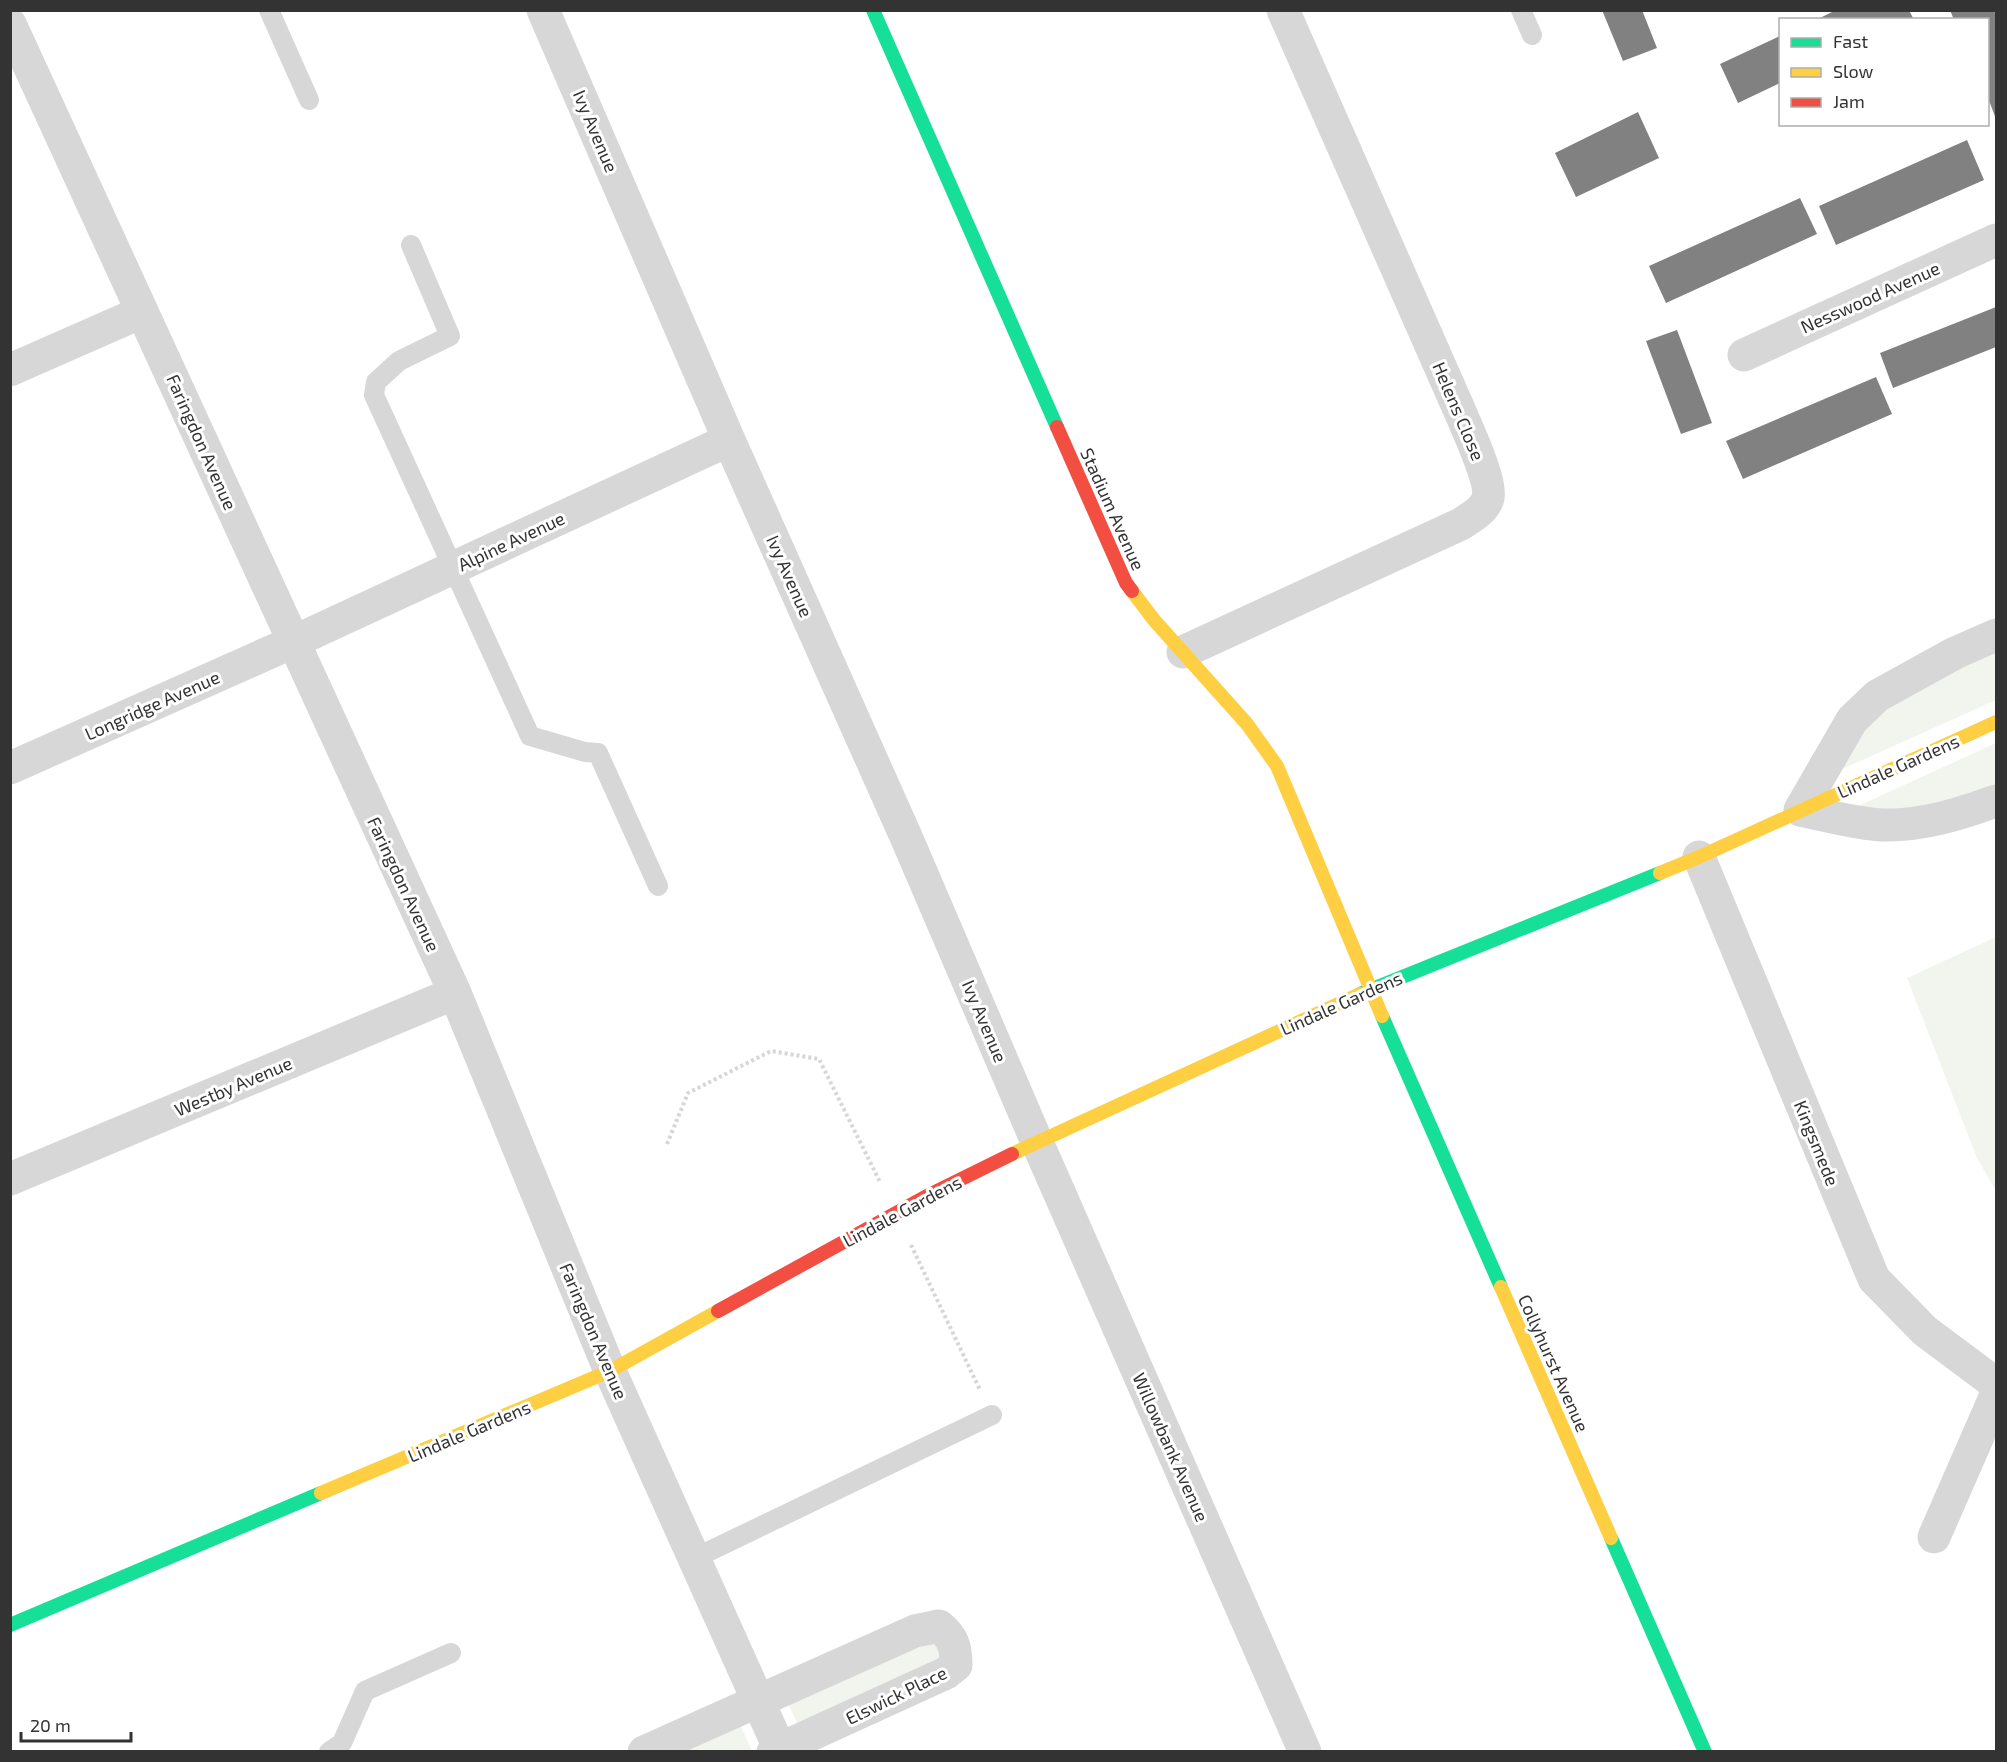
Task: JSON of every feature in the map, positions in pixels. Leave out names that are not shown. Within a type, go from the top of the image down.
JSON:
[{"type":"street","name":"Ivy Avenue","points":[[543,10],[729,440],[907,839],[1037,1142]]},
{"type":"street","name":"Stadium Avenue","points":[[873,10],[1126,583],[1247,724],[1277,766],[1370,989]]},
{"type":"street","name":"Helens Close","points":[[1183,652],[1461,524],[1481,510],[1488,498],[1486,476],[1462,416],[1283,10]]},
{"type":"street","name":"Faringdon Avenue","points":[[10,24],[455,993],[610,1371],[758,1700],[778,1751]]},
{"type":"street","name":"Nesswood Avenue","points":[[1744,355],[1996,240]]},
{"type":"street","points":[[10,370],[142,312]]},
{"type":"street","name":"Alpine Avenue","points":[[293,642],[729,440]]},
{"type":"street","name":"Lindale Gardens","points":[[1800,810],[1852,720],[1877,696],[1955,653],[1996,635]]},
{"type":"street","name":"Longridge Avenue","points":[[10,768],[293,642]]},
{"type":"street","name":"Lindale Gardens","points":[[10,1625],[610,1371],[929,1195],[1037,1142],[1370,989],[1699,857],[1996,722]]},
{"type":"street","name":"Lindale Gardens","points":[[1800,810],[1882,825],[1921,822],[1960,813],[1996,801]]},
{"type":"street","name":"Kingsmede","points":[[1699,857],[1874,1279],[1925,1331],[1996,1384]]},
{"type":"street","name":"Collyhurst Avenue","points":[[1370,989],[1705,1752]]},
{"type":"street","name":"Westby Avenue","points":[[10,1179],[455,993]]},
{"type":"street","name":"Willowbank Avenue","points":[[1037,1142],[1305,1752]]},
{"type":"street","points":[[1934,1537],[1996,1395]]},
{"type":"street","name":"Elswick Place","points":[[758,1700],[915,1631],[939,1626],[949,1634],[956,1648],[956,1665],[940,1676],[778,1751]]},
{"type":"street","points":[[644,1752],[758,1700]]},
{"type":"lane","points":[[269,10],[309,100]]},
{"type":"lane","points":[[1521,10],[1532,35]]},
{"type":"lane","points":[[411,245],[450,336],[399,361],[376,382],[374,395],[530,736],[585,752],[598,753],[658,886]]},
{"type":"lane","points":[[695,1558],[992,1415]]},
{"type":"lane","points":[[329,1752],[342,1743],[365,1691],[451,1653]]},
{"type":"path","points":[[667,1144],[688,1094],[771,1051],[819,1059],[992,1415]]},
{"type":"shaded area","points":[[1996,635],[1996,700],[1820,779],[1852,720]]},
{"type":"shaded area","points":[[1996,743],[1996,801],[1834,817]]},
{"type":"shaded area","points":[[1996,937],[1996,1191],[1977,1158],[1907,978]]},
{"type":"shaded area","points":[[915,1631],[956,1648],[804,1738],[782,1690]]},
{"type":"shaded area","points":[[734,1711],[752,1751],[644,1752]]},
{"type":"building","points":[[1602,10],[1642,10],[1657,48],[1623,61]]},
{"type":"building","points":[[1836,10],[1909,10],[1913,18],[1820,18]]},
{"type":"building","points":[[1950,10],[1994,10],[1996,16],[1996,119],[1989,101],[1989,18],[1953,18]]},
{"type":"building","points":[[1779,36],[1779,83],[1738,103],[1720,64]]},
{"type":"building","points":[[1638,112],[1659,158],[1576,197],[1555,153]]},
{"type":"building","points":[[1967,140],[1984,180],[1836,245],[1819,206]]},
{"type":"building","points":[[1800,198],[1817,234],[1666,303],[1649,266]]},
{"type":"building","points":[[1996,307],[1996,347],[1893,388],[1880,353]]},
{"type":"building","points":[[1677,330],[1712,423],[1681,434],[1646,341]]},
{"type":"building","points":[[1876,377],[1892,414],[1743,479],[1726,441]]},
{"type":"traffic: fast","points":[[873,10],[1057,427]]},
{"type":"traffic: fast","points":[[1360,994],[1660,873]]},
{"type":"traffic: fast","points":[[1382,1016],[1501,1287]]},
{"type":"traffic: fast","points":[[10,1625],[321,1493]]},
{"type":"traffic: fast","points":[[1611,1538],[1705,1752]]},
{"type":"traffic: slow","points":[[1132,591],[1154,620],[1247,724],[1277,766],[1382,1016]]},
{"type":"traffic: slow","points":[[1660,873],[1996,722]]},
{"type":"traffic: slow","points":[[1012,1154],[1360,994]]},
{"type":"traffic: slow","points":[[1501,1287],[1611,1538]]},
{"type":"traffic: slow","points":[[321,1493],[610,1371],[718,1311]]},
{"type":"traffic: jam","points":[[1057,427],[1126,583],[1132,591]]},
{"type":"traffic: jam","points":[[718,1311],[929,1195],[1012,1154]]}]
